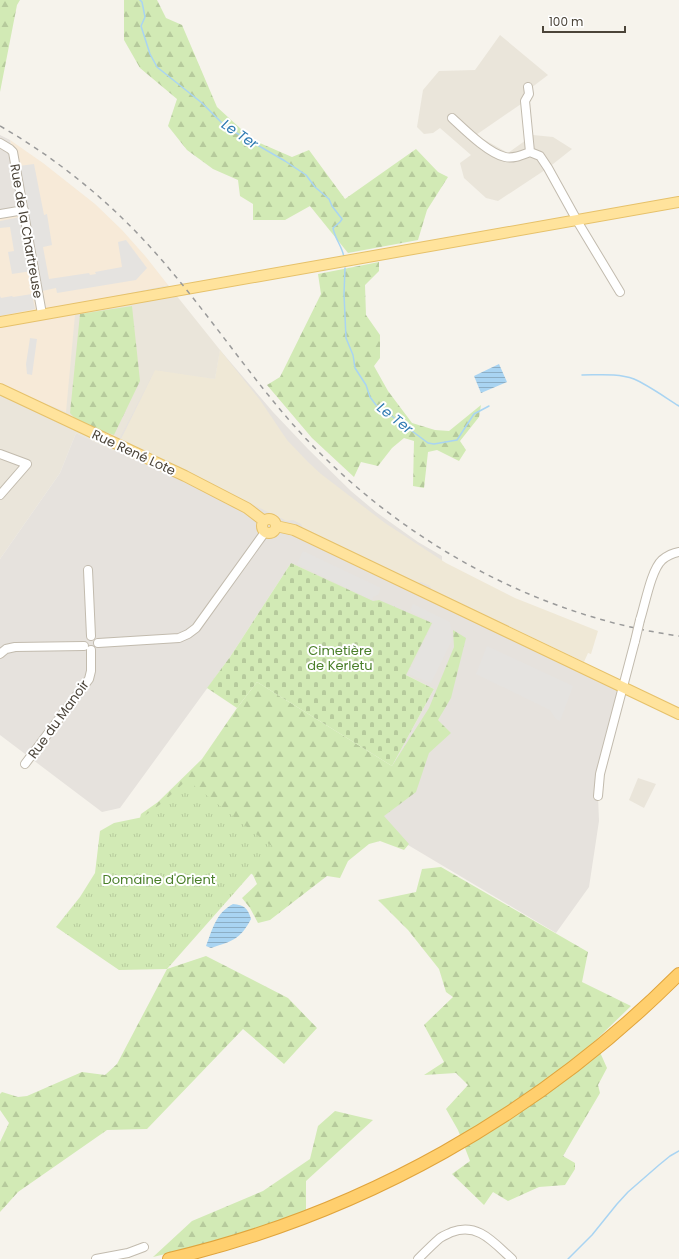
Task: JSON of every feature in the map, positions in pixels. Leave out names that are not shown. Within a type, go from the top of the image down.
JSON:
[{"type":"highway","points":[[169,1259],[230,1243],[303,1219],[376,1187],[447,1151],[519,1107],[569,1071],[620,1030],[679,974]]},
{"type":"highway","points":[[203,1259],[269,1239],[336,1214],[399,1186],[458,1154],[530,1109],[567,1082],[619,1041],[679,986]]},
{"type":"main road","points":[[0,322],[679,202]]},
{"type":"main road","name":"Rue René Lote","points":[[0,389],[192,479],[247,508],[264,520]]},
{"type":"main road","points":[[267,519],[272,519],[276,526],[271,532],[265,532],[262,528],[264,520],[267,519]]},
{"type":"main road","points":[[276,526],[294,530],[679,714]]},
{"type":"street","points":[[528,87],[529,94],[524,101],[530,152]]},
{"type":"street","points":[[452,118],[484,146],[505,157],[516,157],[530,152],[540,156],[620,292]]},
{"type":"street","name":"Rue de la Chartreuse","points":[[0,142],[13,152],[42,314]]},
{"type":"street","points":[[0,214],[24,210]]},
{"type":"street","points":[[0,454],[27,464],[0,495]]},
{"type":"street","points":[[98,643],[179,638],[188,634],[196,628],[265,532]]},
{"type":"street","points":[[598,796],[600,774],[624,688],[640,620],[654,573],[661,561],[672,554],[679,552]]},
{"type":"street","points":[[88,570],[91,636]]},
{"type":"street","points":[[91,636],[95,638],[98,643]]},
{"type":"street","points":[[88,648],[85,639],[91,636]]},
{"type":"street","points":[[0,654],[15,647],[95,649],[98,643]]},
{"type":"street","name":"Rue du Manoir","points":[[25,764],[89,679],[91,671],[88,648]]},
{"type":"street","points":[[418,1259],[442,1236],[459,1229],[471,1229],[481,1233],[491,1240],[512,1259]]},
{"type":"street","points":[[96,1259],[128,1253],[144,1247]]},
{"type":"shaded area","points":[[500,35],[548,75],[527,91],[521,104],[476,135],[508,153],[533,135],[553,137],[572,149],[548,168],[498,201],[486,198],[464,178],[460,163],[471,155],[440,128],[433,133],[424,134],[417,127],[423,90],[439,71],[475,70]]},
{"type":"shaded area","points":[[0,135],[10,140],[24,210],[0,214]]},
{"type":"shaded area","points":[[10,140],[43,163],[95,204],[122,230],[168,285],[76,304],[66,412],[0,385],[0,214],[13,152]]},
{"type":"shaded area","points":[[34,164],[44,215],[47,214],[52,245],[43,247],[49,279],[89,273],[90,275],[96,274],[95,272],[122,267],[118,242],[126,240],[147,268],[136,280],[57,293],[56,288],[42,291],[19,166]]},
{"type":"shaded area","points":[[20,217],[23,218],[32,271],[12,274],[8,252],[14,251],[10,227],[0,228],[0,221]]},
{"type":"shaded area","points":[[168,285],[220,350],[215,379],[155,371],[113,452],[76,433],[60,473],[0,559],[0,385],[76,303]]},
{"type":"shaded area","points":[[32,294],[35,309],[0,316],[0,296],[1,298]]},
{"type":"shaded area","points":[[30,338],[37,339],[32,375],[27,374],[26,364]]},
{"type":"shaded area","points":[[220,350],[273,412],[351,491],[376,512],[418,542],[442,556],[442,567],[450,605],[623,688],[598,796],[599,821],[589,887],[556,933],[361,817],[392,766],[434,689],[406,675],[379,600],[373,602],[291,563],[230,657],[120,808],[102,812],[0,735],[0,559],[60,473],[76,433],[113,451],[155,370],[215,379]]},
{"type":"shaded area","points":[[220,350],[260,400],[287,440],[321,474],[385,523],[446,563],[515,598],[598,631],[591,654],[588,653],[584,662],[432,590],[430,586],[421,582],[417,583],[303,528],[301,524],[293,520],[287,521],[120,441],[155,370],[215,379]]},
{"type":"shaded area","points":[[303,551],[381,588],[378,595],[373,597],[372,600],[297,564]]},
{"type":"shaded area","points":[[413,604],[450,622],[452,640],[431,683],[408,674],[433,623],[410,611]]},
{"type":"shaded area","points":[[487,646],[573,686],[560,721],[556,719],[550,710],[476,674]]},
{"type":"shaded area","points":[[638,778],[656,784],[644,808],[629,800]]},
{"type":"green space","points":[[0,0],[20,0],[17,5],[0,92]]},
{"type":"green space","points":[[124,0],[157,0],[166,18],[182,25],[217,107],[253,140],[292,157],[309,150],[345,199],[416,149],[438,172],[448,177],[427,210],[418,240],[348,253],[310,206],[285,220],[253,220],[253,204],[240,196],[238,180],[213,169],[187,150],[168,126],[177,99],[140,68],[124,40]]},
{"type":"green space","points":[[379,262],[379,271],[365,285],[366,315],[380,335],[380,358],[374,366],[388,391],[412,423],[435,430],[449,431],[481,405],[479,417],[460,441],[466,450],[459,461],[437,450],[428,452],[424,488],[413,486],[414,441],[404,438],[392,448],[378,466],[361,462],[354,477],[312,438],[267,385],[280,377],[321,294],[318,274]]},
{"type":"green space","points":[[132,306],[140,381],[114,435],[79,423],[70,413],[80,314]]},
{"type":"green space","name":"Cimetière de Kerletu","points":[[291,563],[373,601],[379,600],[432,623],[406,675],[434,689],[392,766],[257,682],[237,708],[207,688],[230,657]]},
{"type":"green space","points":[[453,630],[466,638],[451,698],[438,720],[451,733],[429,753],[416,792],[384,816],[409,844],[404,850],[380,841],[369,844],[348,861],[340,878],[327,876],[270,920],[258,923],[250,908],[242,898],[257,884],[253,875],[243,867],[138,826],[141,814],[158,802],[202,759],[257,682],[392,766],[429,708],[454,647]]},
{"type":"green space","name":"Domaine d'Orient","points":[[187,780],[274,848],[167,969],[119,970],[56,927],[80,897],[95,873],[100,831],[114,823],[143,817],[162,803]]},
{"type":"green space","points":[[441,867],[588,952],[582,982],[631,1006],[595,1041],[607,1068],[598,1085],[600,1093],[563,1156],[575,1163],[575,1169],[565,1185],[539,1187],[508,1201],[493,1192],[484,1205],[452,1174],[470,1161],[458,1130],[446,1109],[468,1085],[456,1073],[424,1075],[444,1062],[424,1025],[453,997],[446,992],[439,969],[408,930],[378,900],[416,892],[422,869]]},
{"type":"green space","points":[[206,956],[288,998],[317,1028],[284,1064],[243,1029],[147,1129],[107,1130],[18,1192],[0,1212],[0,1142],[9,1123],[0,1110],[0,1094],[2,1092],[18,1097],[27,1096],[82,1072],[105,1075],[117,1064],[167,969]]},
{"type":"green space","points":[[335,1111],[373,1120],[306,1181],[306,1212],[230,1237],[153,1257],[192,1221],[263,1191],[310,1159],[318,1126]]},
{"type":"water","points":[[499,364],[507,382],[481,393],[474,376]]},
{"type":"water","points":[[233,904],[243,906],[248,912],[251,919],[247,926],[235,939],[211,948],[206,946],[219,916]]},
{"type":"waterway","name":"Le Ter","points":[[140,0],[142,2],[145,17],[141,26],[150,54],[157,67],[202,103],[223,124],[306,175],[315,187],[329,199],[332,206],[342,219],[333,228],[344,257]]},
{"type":"waterway","name":"Le Ter","points":[[345,268],[344,294],[346,338],[353,355],[355,368],[366,385],[370,397],[376,405],[428,443],[434,444],[457,440],[474,414],[489,406]]},
{"type":"waterway","name":"Le Ter","points":[[582,375],[615,375],[628,377],[651,388],[679,406]]},
{"type":"waterway","points":[[568,1259],[592,1235],[628,1192],[670,1156],[679,1151]]},
{"type":"railway","points":[[0,126],[61,166],[100,197],[118,214],[169,268],[278,407],[317,450],[360,490],[407,526],[457,558],[510,586],[564,608],[621,625],[679,636]]}]
